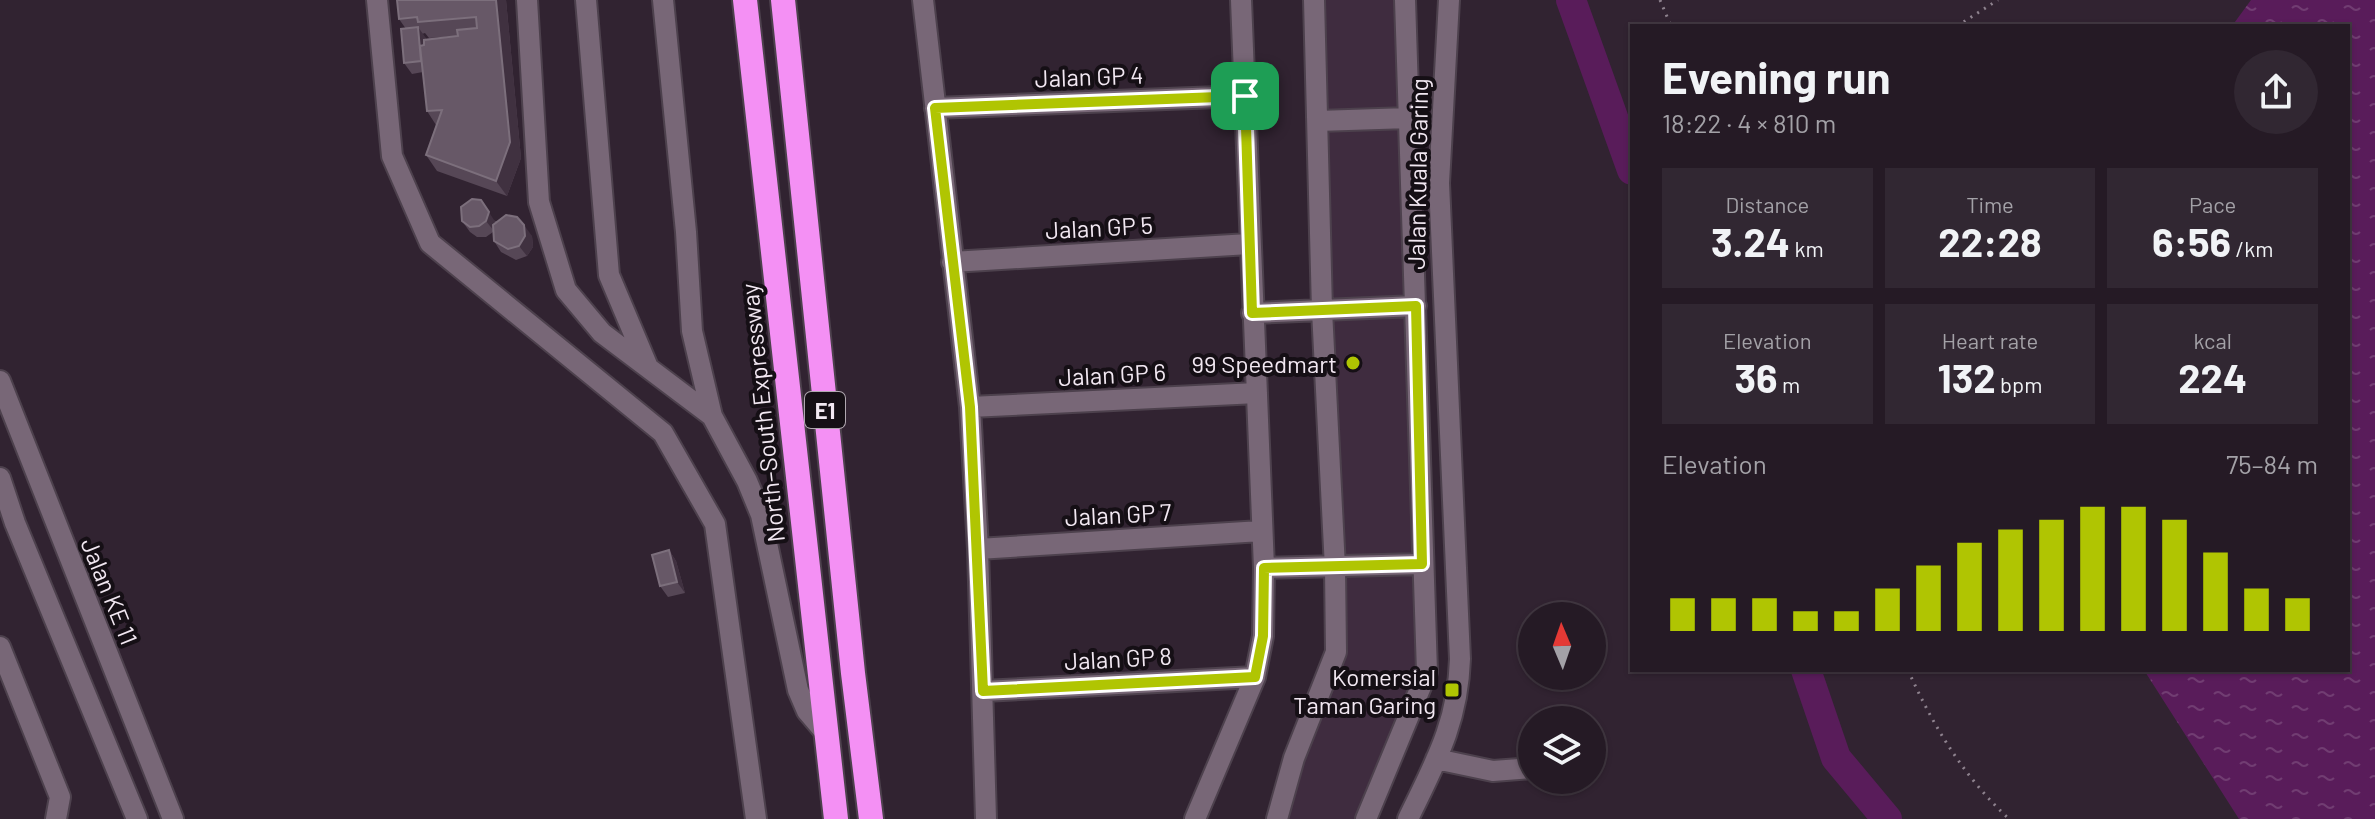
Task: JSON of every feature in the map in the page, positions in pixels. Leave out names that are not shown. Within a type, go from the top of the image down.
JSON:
[{"type":"highway","name":"North–South Expressway","points":[[745,0],[836,819]]},
{"type":"highway","name":"E1","points":[[783,0],[871,819]]},
{"type":"street","points":[[377,0],[392,156],[430,243],[663,433],[715,524],[756,819]]},
{"type":"street","points":[[527,0],[539,202],[566,290],[602,333],[712,416]]},
{"type":"street","points":[[586,0],[609,275],[649,369]]},
{"type":"street","points":[[663,0],[686,232],[692,331],[712,416],[747,481],[761,515],[798,690],[807,711],[824,731]]},
{"type":"street","points":[[923,0],[970,407],[978,549],[986,819]]},
{"type":"street","points":[[1195,819],[1255,677],[1263,636],[1264,568],[1241,0]]},
{"type":"street","points":[[1277,819],[1294,758],[1336,652],[1335,568],[1322,310],[1314,0]]},
{"type":"street","points":[[1366,819],[1427,672],[1405,0]]},
{"type":"street","name":"Jalan Kuala Garing","points":[[1408,819],[1453,717],[1459,688],[1439,183],[1449,0]]},
{"type":"street","name":"Jalan GP 4","points":[[935,108],[1245,96]]},
{"type":"street","points":[[1318,121],[1409,118]]},
{"type":"street","name":"Jalan GP 5","points":[[952,262],[1249,244]]},
{"type":"street","points":[[1252,313],[1416,306]]},
{"type":"street","name":"Jalan KE 11","points":[[0,381],[173,819]]},
{"type":"street","name":"Jalan GP 6","points":[[970,407],[1257,393]]},
{"type":"street","points":[[0,478],[15,523],[137,819]]},
{"type":"street","name":"Jalan GP 7","points":[[978,549],[1261,531]]},
{"type":"street","points":[[1264,568],[1422,564]]},
{"type":"street","points":[[0,647],[10,699],[60,797],[56,819]]},
{"type":"street","name":"Jalan GP 8","points":[[983,691],[1255,677]]},
{"type":"street","points":[[1436,759],[1493,771],[1518,769]]},
{"type":"path","points":[[1660,0],[1670,24]]},
{"type":"path","points":[[1960,24],[1998,0]]},
{"type":"path","points":[[1909,672],[1945,744],[1982,794],[2009,819]]},
{"type":"shaded area","points":[[1319,0],[1400,0],[1423,671],[1361,819],[1282,819],[1340,653]]},
{"type":"water","points":[[2251,0],[2375,0],[2375,819],[2239,819],[2145,672],[2350,672],[2350,24],[2233,24]]},
{"type":"building","points":[[397,0],[496,0],[510,142],[496,181],[426,155],[442,110],[427,111],[420,46],[424,45],[424,40],[458,36],[457,30],[477,28],[476,17],[418,22],[417,17],[399,19]]},
{"type":"building","points":[[418,27],[421,61],[404,63],[401,29]]},
{"type":"building","points":[[472,199],[481,200],[489,212],[486,221],[470,227],[462,221],[461,207]]},
{"type":"building","points":[[506,215],[517,217],[524,225],[525,236],[519,246],[508,249],[494,241],[493,225]]},
{"type":"building","points":[[669,550],[677,582],[660,586],[652,555]]},
{"type":"waterway","points":[[1571,0],[1630,164]]},
{"type":"waterway","points":[[1807,672],[1836,758],[1887,819]]},
{"type":"place","name":"99 Speedmart","points":[[1353,363]]},
{"type":"place","name":"Komersial Taman Garing","points":[[1452,690]]},
{"type":"route","points":[[1245,96],[1252,313],[1416,306],[1422,564],[1264,568],[1263,636],[1255,677],[983,691],[970,407],[935,108],[1245,96]]}]
